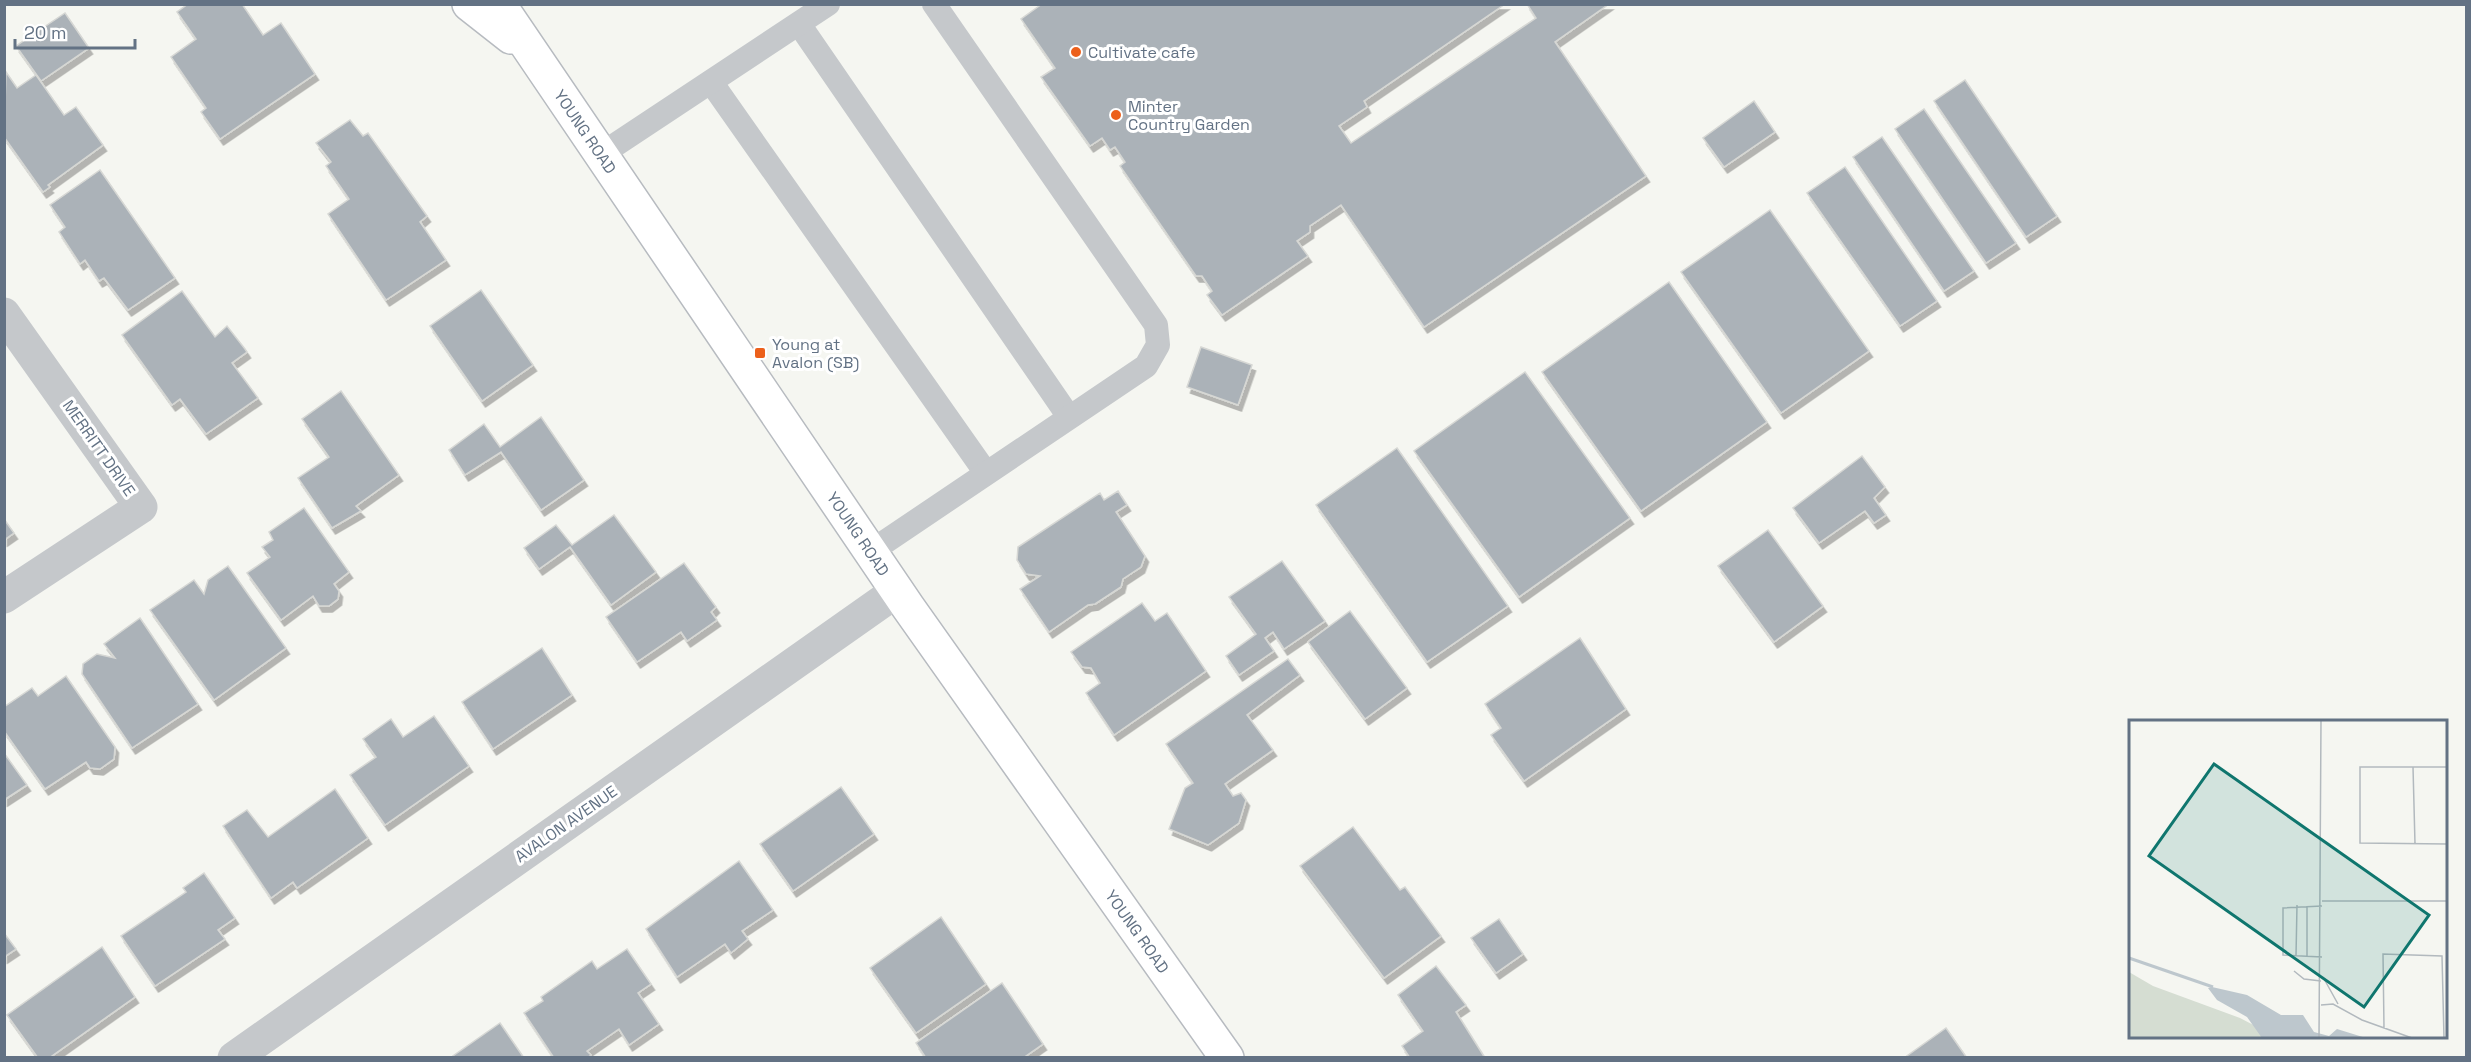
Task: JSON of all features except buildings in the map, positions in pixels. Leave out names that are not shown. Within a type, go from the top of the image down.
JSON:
[{"type":"street","points":[[469,4],[531,53]]},
{"type":"street","name":"YOUNG ROAD","points":[[499,4],[870,552],[1227,1058]]},
{"type":"street","name":"MERRITT DRIVE","points":[[4,314],[141,507],[4,597]]},
{"type":"street","name":"AVALON AVENUE","points":[[234,1058],[897,591]]},
{"type":"lane","points":[[600,155],[828,4]]},
{"type":"lane","points":[[870,552],[1146,366],[1158,345],[1156,325],[934,4]]},
{"type":"lane","points":[[799,24],[1070,417]]},
{"type":"lane","points":[[711,82],[986,473]]},
{"type":"place","name":"Cultivate cafe","points":[[1076,52]]},
{"type":"place","name":"Minter Country Garden","points":[[1116,115]]},
{"type":"place","name":"Young at Avalon (SB)","points":[[760,353]]}]
